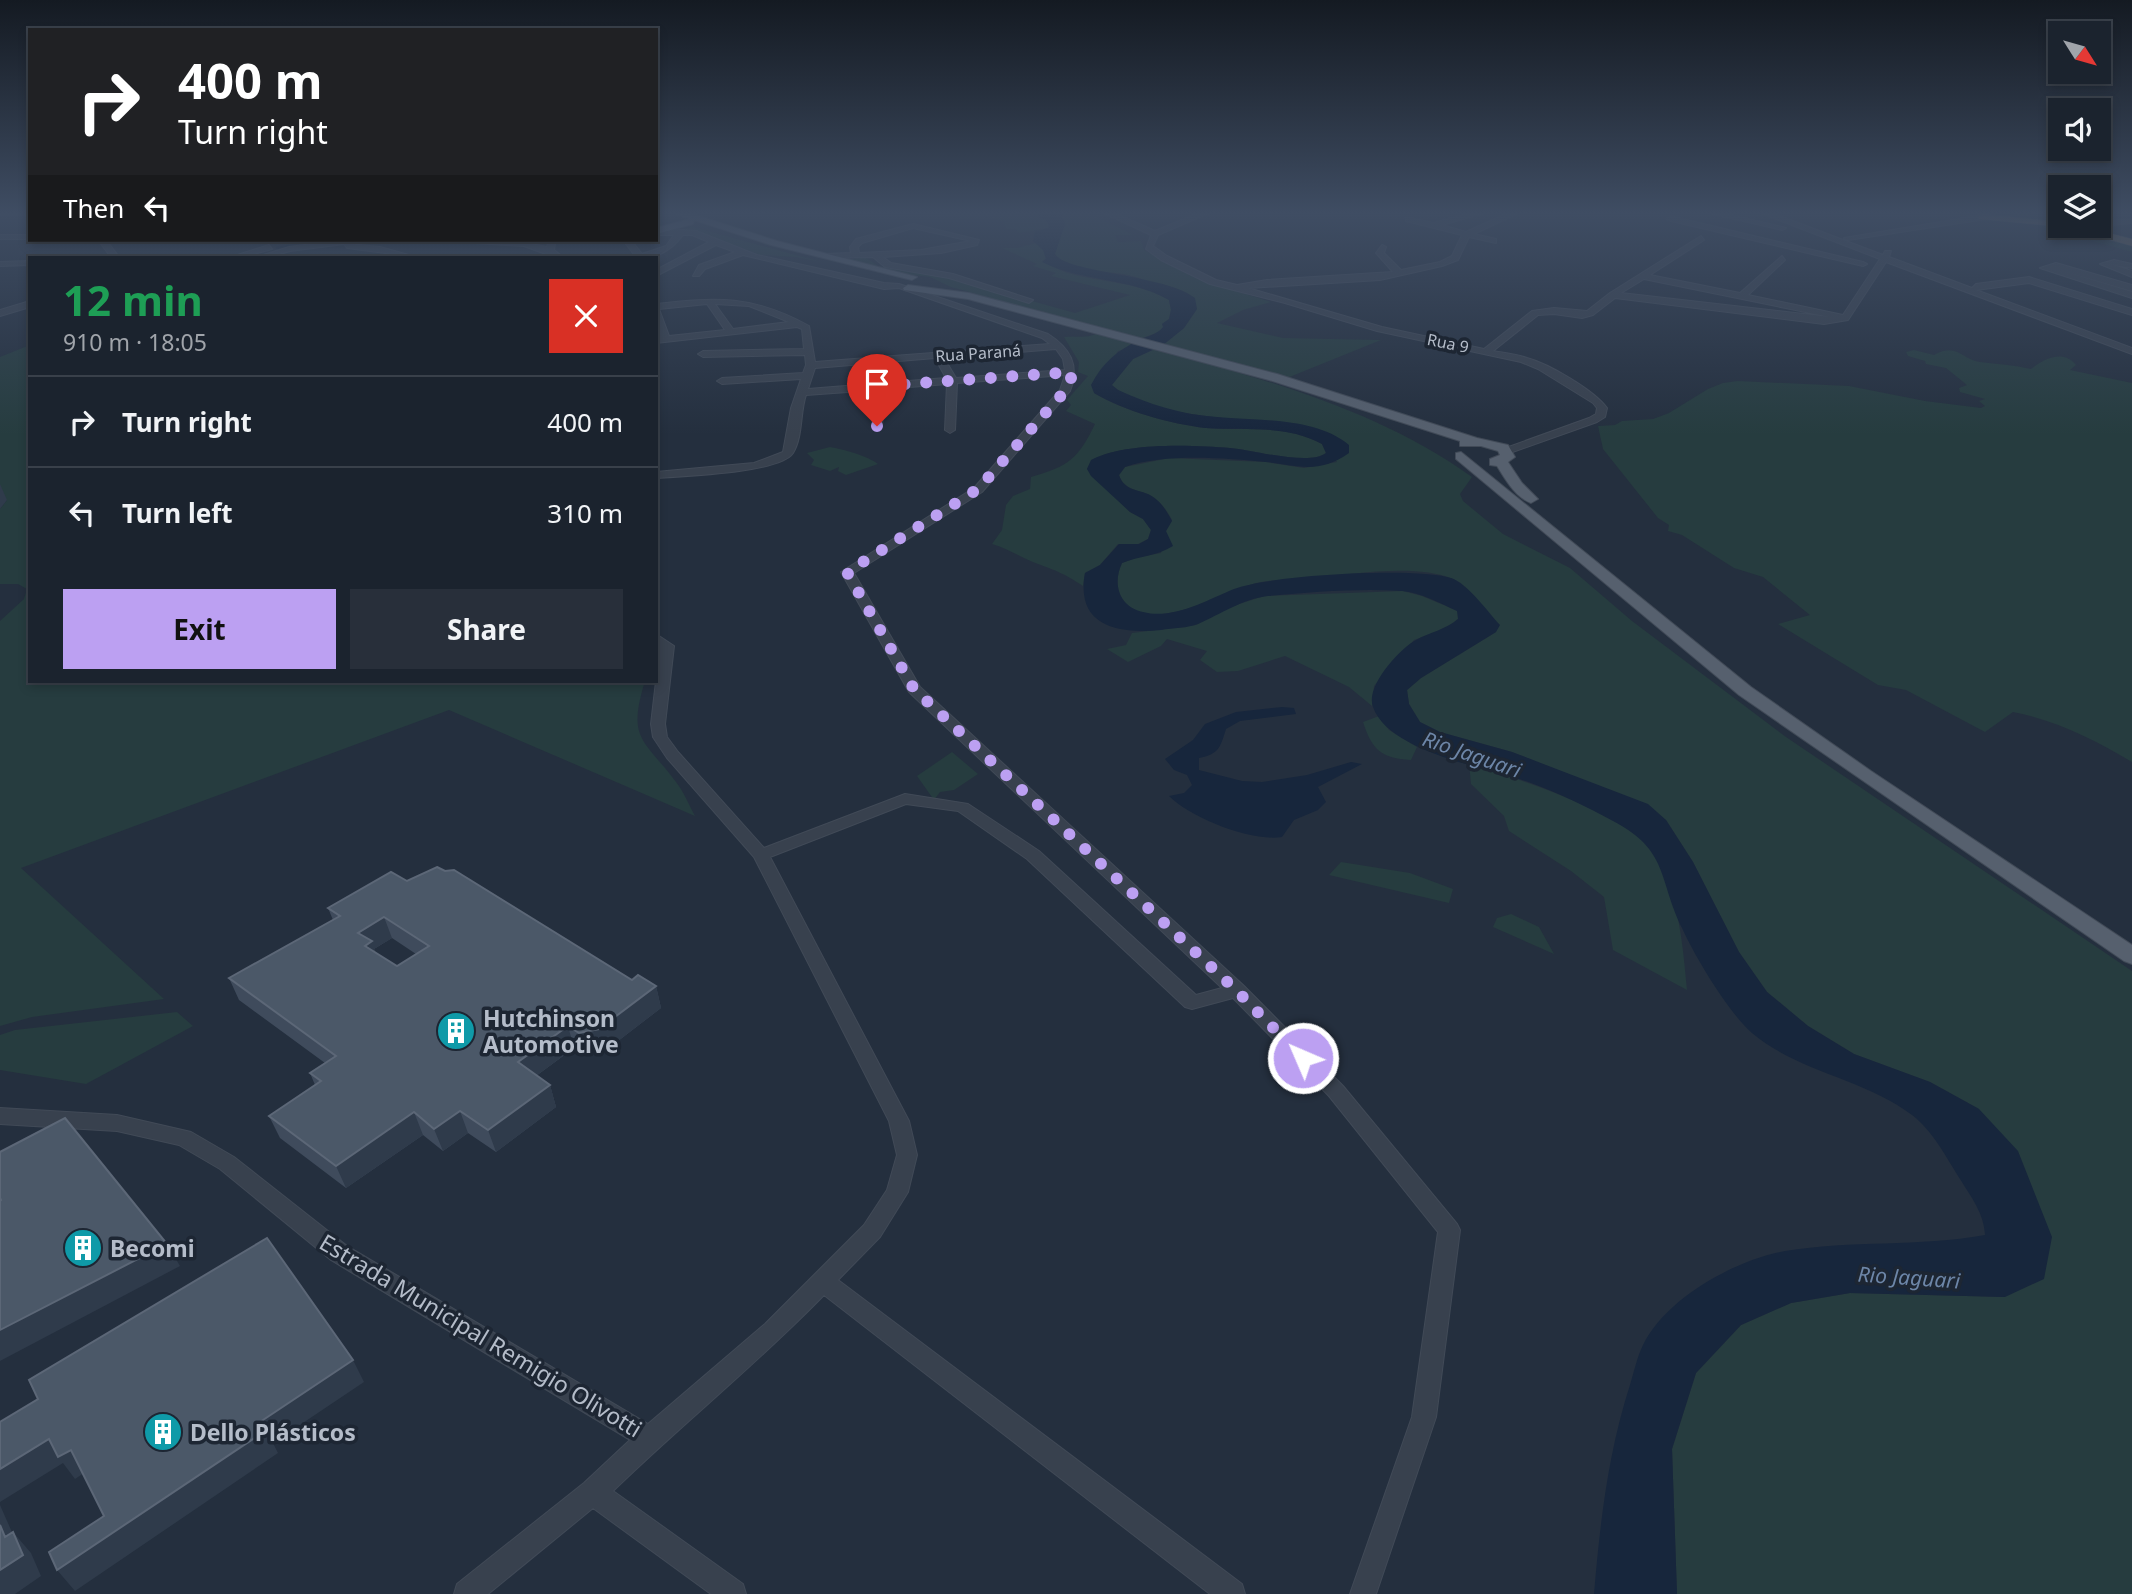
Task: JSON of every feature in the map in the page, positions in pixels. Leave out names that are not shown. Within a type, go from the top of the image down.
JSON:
[{"type":"main road","points":[[903,286],[969,296]]},
{"type":"main road","points":[[941,286],[1311,387],[1397,418],[1482,442],[1504,456],[1517,486],[1780,708],[2132,946]]},
{"type":"main road","points":[[1397,418],[1459,455],[1745,691],[2132,956]]},
{"type":"main road","points":[[1459,455],[1458,447],[1482,442]]},
{"type":"main road","points":[[1459,455],[1481,462],[1504,456]]},
{"type":"street","points":[[901,286],[1034,331],[1060,346],[1068,358],[1071,372],[1065,391],[978,489],[847,572],[914,689],[1237,991],[1336,1091],[1450,1230],[1424,1417],[1363,1594]]},
{"type":"street","points":[[985,286],[1030,300]]},
{"type":"street","name":"Rua 9","points":[[1231,286],[1380,329],[1487,351],[1541,367],[1597,401],[1602,408],[1601,415],[1593,419],[1536,439],[1504,456]]},
{"type":"street","points":[[1236,288],[1244,286]]},
{"type":"street","points":[[1487,351],[1535,313],[1590,313],[1627,286]]},
{"type":"street","points":[[1691,286],[1845,318]]},
{"type":"street","points":[[1741,297],[1752,286]]},
{"type":"street","points":[[1613,295],[1824,321],[1845,318],[1866,286]]},
{"type":"street","points":[[1961,286],[2132,351]]},
{"type":"street","points":[[1976,287],[1980,286]]},
{"type":"street","points":[[2052,286],[2132,312]]},
{"type":"street","points":[[2102,286],[2132,296]]},
{"type":"street","points":[[1976,287],[2132,345]]},
{"type":"street","points":[[0,305],[28,298]]},
{"type":"street","points":[[708,300],[731,332]]},
{"type":"street","points":[[658,309],[708,300],[741,301],[786,316],[808,332],[810,371],[796,408],[791,446],[787,454],[755,466],[658,475]]},
{"type":"street","points":[[2005,303],[2015,302]]},
{"type":"street","points":[[968,310],[995,303]]},
{"type":"street","points":[[0,313],[28,305]]},
{"type":"street","points":[[658,321],[661,340],[799,324]]},
{"type":"street","points":[[699,366],[707,336]]},
{"type":"street","name":"Rua Paraná","points":[[722,381],[939,355],[1060,346]]},
{"type":"street","points":[[703,354],[809,352]]},
{"type":"street","points":[[939,355],[952,380],[954,391],[950,430]]},
{"type":"street","points":[[803,392],[1071,372]]},
{"type":"street","points":[[877,426],[880,386]]},
{"type":"street","name":"Rua 9","points":[[1482,442],[1536,439]]},
{"type":"street","name":"Estrada Municipal Remigio Olivotti","points":[[0,1116],[117,1123],[184,1138],[227,1163],[339,1253],[650,1438],[773,1331],[872,1231],[897,1192],[907,1155],[899,1121],[761,855],[672,755],[660,737],[659,704],[667,646],[658,639]]},
{"type":"street","points":[[761,855],[905,799],[962,807],[1033,855],[1192,1002],[1237,991]]},
{"type":"street","points":[[823,1280],[1232,1594]]},
{"type":"street","points":[[467,1594],[593,1492],[650,1438]]},
{"type":"street","points":[[593,1492],[733,1594]]},
{"type":"green space","points":[[950,286],[980,286],[1075,313],[1130,295],[1094,286],[1133,286],[1169,300],[1169,319],[1162,324],[1164,327],[1159,332],[1140,339]]},
{"type":"green space","points":[[1158,286],[1221,286],[1271,302],[1243,310],[1217,323],[1283,338],[1381,340],[1287,378],[1163,345],[1184,328],[1197,309]]},
{"type":"green space","points":[[1096,334],[1132,343],[1129,348],[1118,351],[1094,393],[1106,400],[1148,416],[1192,426],[1294,433],[1322,444],[1326,453],[1318,457],[1294,458],[1230,448],[1159,446],[1122,450],[1092,460],[1087,469],[1130,512],[1143,519],[1151,530],[1148,539],[1138,544],[1118,544],[1100,565],[1085,573],[1083,586],[1061,573],[992,544],[1002,530],[1006,505],[1013,496],[1030,489],[1031,477],[1071,460],[1083,446],[1095,424],[1066,411],[1071,405],[1067,400],[1088,376],[1078,372],[1079,362],[1064,337]]},
{"type":"green space","points":[[28,346],[28,683],[644,683],[638,715],[641,737],[679,786],[695,816],[449,710],[21,868],[164,999],[32,1017],[0,1026],[0,621],[24,599],[27,589],[18,584],[0,584],[0,509],[7,500],[0,500],[0,357]]},
{"type":"green space","points":[[1155,349],[1319,399],[1398,433],[1436,453],[1472,477],[1460,494],[1463,501],[1503,534],[1570,568],[1632,621],[1786,737],[2132,971],[2132,1594],[1677,1594],[1672,1449],[1696,1373],[1741,1325],[1791,1303],[1850,1293],[2004,1297],[1979,1109],[1930,1082],[1854,1054],[1808,1026],[1767,992],[1739,952],[1693,862],[1666,820],[1575,777],[1512,752],[1440,732],[1420,722],[1409,704],[1407,690],[1421,678],[1496,632],[1473,595],[1460,583],[1437,574],[1382,571],[1256,583],[1171,613],[1143,613],[1128,606],[1118,586],[1122,563],[1161,553],[1166,531],[1172,520],[1165,508],[1155,499],[1124,483],[1119,475],[1125,467],[1169,458],[1266,462],[1304,468],[1337,462],[1310,428],[1181,412],[1155,406],[1111,385],[1133,359]]},
{"type":"green space","points":[[1914,350],[1934,355],[1948,350],[1980,362],[2031,369],[2048,359],[2065,357],[2076,365],[2070,370],[2132,383],[2132,762],[2090,739],[2044,720],[2013,712],[1985,732],[1906,690],[1878,685],[1778,624],[1810,615],[1763,577],[1734,568],[1682,535],[1668,531],[1669,525],[1658,518],[1603,449],[1598,426],[1653,419],[1669,413],[1708,389],[1738,381],[1849,386],[1925,401],[1981,408],[1985,406],[1979,401],[1985,399],[1960,392],[1959,388],[1967,385],[1946,368],[1926,364],[1925,361],[1908,356],[1906,352]]},
{"type":"green space","points":[[830,447],[855,453],[878,464],[846,475],[838,471],[839,467],[830,471],[811,465],[814,460],[807,453]]},
{"type":"green space","points":[[1403,591],[1458,611],[1458,619],[1449,627],[1414,640],[1374,686],[1372,706],[1349,687],[1285,656],[1238,671],[1217,672],[1200,660],[1207,651],[1167,639],[1161,646],[1128,662],[1107,649],[1126,645],[1132,633],[1196,625],[1227,608],[1264,596]]},
{"type":"green space","points":[[1379,716],[1389,730],[1417,747],[1411,760],[1392,757],[1374,746],[1363,722]]},
{"type":"green space","points":[[952,752],[978,774],[954,790],[940,792],[934,800],[917,776]]},
{"type":"green space","points":[[1469,763],[1572,800],[1625,827],[1645,843],[1658,859],[1671,890],[1682,940],[1687,990],[1613,950],[1604,897],[1571,871],[1509,831],[1504,816],[1471,784]]},
{"type":"green space","points":[[1341,862],[1410,873],[1453,889],[1449,903],[1329,875]]},
{"type":"green space","points":[[1511,914],[1539,927],[1554,954],[1493,927],[1497,918]]},
{"type":"green space","points":[[177,1012],[193,1026],[86,1084],[0,1070],[0,1035],[15,1030]]},
{"type":"water","name":"Rio Jaguari","points":[[1136,286],[1170,286],[1181,290],[1195,298],[1197,309],[1184,328],[1163,345],[1133,359],[1112,385],[1118,390],[1191,414],[1286,422],[1320,429],[1349,445],[1349,453],[1328,464],[1309,467],[1250,460],[1176,458],[1125,467],[1119,475],[1124,484],[1152,496],[1172,521],[1166,531],[1173,546],[1122,563],[1118,586],[1128,605],[1143,612],[1166,613],[1190,608],[1252,584],[1309,576],[1407,573],[1433,575],[1457,581],[1471,592],[1500,625],[1496,632],[1421,678],[1407,690],[1409,704],[1420,722],[1440,732],[1512,752],[1648,804],[1666,820],[1693,862],[1739,952],[1767,992],[1808,1026],[1854,1054],[1930,1082],[1979,1109],[2018,1151],[2052,1237],[2044,1279],[2005,1297],[1850,1293],[1791,1303],[1741,1325],[1696,1373],[1672,1449],[1677,1594],[1594,1594],[1602,1515],[1616,1436],[1639,1354],[1654,1328],[1685,1297],[1724,1272],[1745,1263],[1785,1251],[1810,1248],[1935,1241],[1985,1235],[1980,1212],[1939,1145],[1912,1115],[1874,1092],[1790,1057],[1770,1046],[1743,1024],[1713,984],[1688,940],[1653,855],[1631,832],[1583,805],[1541,787],[1419,747],[1383,723],[1373,707],[1372,699],[1374,689],[1385,669],[1409,645],[1458,619],[1457,611],[1409,592],[1369,590],[1268,596],[1240,604],[1194,625],[1161,630],[1116,628],[1094,616],[1087,605],[1084,591],[1085,573],[1100,565],[1119,544],[1139,544],[1148,539],[1151,530],[1143,519],[1130,512],[1091,476],[1087,469],[1091,460],[1122,450],[1159,446],[1230,448],[1294,458],[1318,457],[1326,453],[1322,444],[1294,433],[1206,428],[1178,423],[1133,411],[1094,393],[1091,385],[1111,358],[1124,348],[1161,330],[1162,324],[1169,319],[1169,300]]},
{"type":"water","points":[[1294,708],[1296,714],[1240,721],[1226,729],[1218,749],[1199,758],[1199,770],[1242,781],[1262,782],[1307,775],[1351,762],[1362,764],[1318,787],[1326,802],[1318,810],[1294,820],[1282,837],[1269,838],[1222,827],[1192,812],[1169,796],[1184,793],[1192,785],[1187,775],[1174,770],[1165,759],[1193,740],[1205,724],[1236,712]]},
{"type":"building","name":"Hutchinson Automotive","points":[[437,867],[445,871],[454,870],[632,980],[638,975],[656,986],[599,1029],[579,1033],[568,1026],[518,1062],[550,1085],[488,1130],[460,1111],[434,1129],[414,1112],[336,1166],[269,1116],[321,1081],[310,1073],[336,1056],[229,978],[340,916],[328,908],[391,872],[407,881]],"holes":[[[384,917],[429,946],[397,966],[365,946],[372,941],[358,933]]]},
{"type":"building","name":"Becomi","points":[[65,1118],[167,1244],[0,1330],[0,1152]]},
{"type":"building","name":"Dello Plásticos","points":[[267,1238],[353,1360],[260,1422],[265,1431],[57,1570],[49,1552],[104,1516],[71,1450],[58,1457],[49,1439],[0,1469],[0,1422],[38,1399],[29,1380]]},
{"type":"building","points":[[0,1525],[5,1537],[13,1532],[23,1555],[0,1570]]},
{"type":"place","name":"Hutchinson Automotive","points":[[456,1031]]},
{"type":"place","name":"Becomi","points":[[83,1248]]},
{"type":"place","name":"Dello Plásticos","points":[[163,1432]]},
{"type":"route","points":[[877,426],[880,386],[1071,372],[1065,391],[978,489],[847,572],[914,689],[1237,991],[1303,1058]]}]
